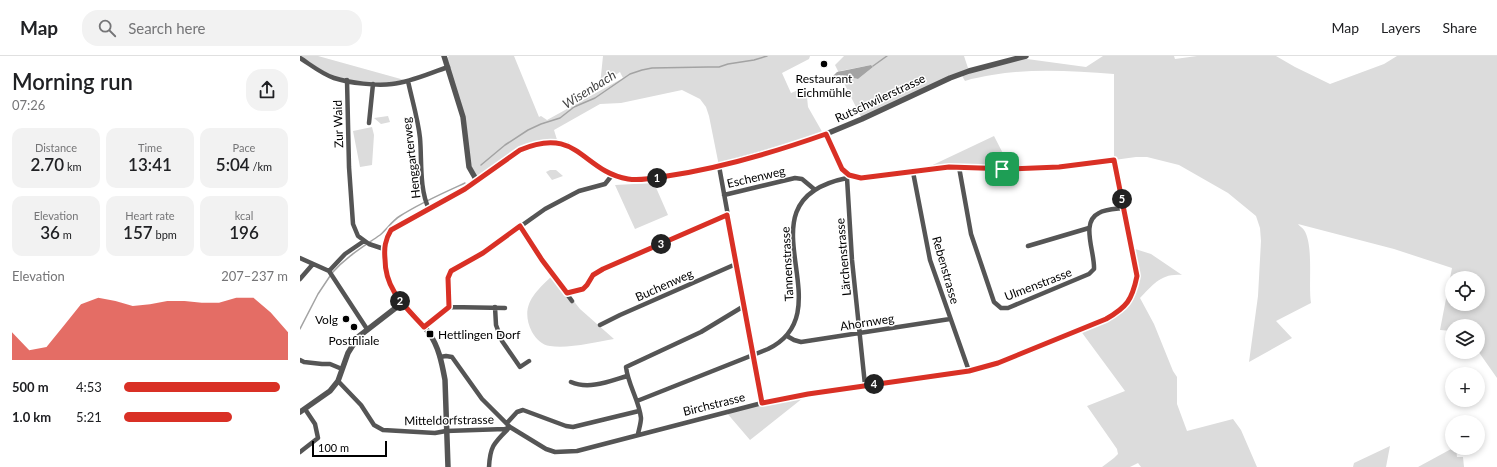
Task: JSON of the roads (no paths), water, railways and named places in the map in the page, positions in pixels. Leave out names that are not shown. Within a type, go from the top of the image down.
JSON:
[{"type":"street","points":[[444,56],[463,117],[469,167],[477,181]]},
{"type":"street","name":"Rutschwilerstrasse","points":[[384,249],[386,238],[391,230],[428,207],[465,189],[520,150],[538,144],[548,142],[558,143],[574,149],[613,174],[629,180],[677,175],[719,166],[826,134],[950,78],[969,71],[1026,56]]},
{"type":"street","points":[[300,58],[334,78],[373,84],[392,84],[408,81],[448,66]]},
{"type":"street","name":"Zur Waid","points":[[347,80],[349,167],[353,224],[358,236],[367,242]]},
{"type":"street","name":"Henggarterweg","points":[[408,81],[420,137],[425,200],[428,207]]},
{"type":"street","points":[[369,123],[373,84]]},
{"type":"street","points":[[826,134],[842,169],[848,177],[861,178],[959,167]]},
{"type":"street","name":"Birchstrasse","points":[[440,357],[452,357],[482,399],[509,425],[546,450],[555,452],[576,451],[762,403],[865,385],[969,371],[998,363],[1106,319],[1121,310],[1133,295],[1137,276],[1114,160],[1059,167],[1019,169],[959,167]]},
{"type":"street","points":[[719,166],[762,403]]},
{"type":"street","name":"Ulmenstrasse","points":[[959,167],[971,234],[994,302],[1001,308],[1008,308],[1089,274],[1094,269],[1095,261],[1089,228]]},
{"type":"street","name":"Rebenstrasse","points":[[913,172],[930,260],[969,371]]},
{"type":"street","points":[[449,307],[448,278],[451,271],[483,253],[561,199],[579,191],[605,184],[613,174]]},
{"type":"street","name":"Tannenstrasse","points":[[637,401],[774,346],[787,336],[797,318],[799,309],[792,233],[795,215],[805,199],[814,189],[830,182],[848,177]]},
{"type":"street","name":"Lärchenstrasse","points":[[848,177],[852,260],[865,385]]},
{"type":"street","name":"Eschenweg","points":[[724,195],[795,178],[802,179],[814,189]]},
{"type":"street","points":[[1028,246],[1089,228],[1091,219],[1099,212],[1124,208]]},
{"type":"street","points":[[567,293],[583,289],[593,275],[603,269],[727,215]]},
{"type":"street","points":[[520,226],[572,301]]},
{"type":"street","points":[[330,274],[345,254],[367,242],[384,249],[387,278],[392,290],[424,327],[436,346],[440,357],[445,380],[448,467]]},
{"type":"street","points":[[300,258],[330,274],[367,329]]},
{"type":"street","points":[[300,279],[313,264]]},
{"type":"street","name":"Buchenweg","points":[[600,325],[736,264]]},
{"type":"street","points":[[300,452],[318,438],[315,424],[303,410],[330,391],[338,381],[348,353],[355,340],[367,329],[402,303]]},
{"type":"street","points":[[638,434],[641,418],[638,411],[637,401],[627,376],[626,367],[701,332],[744,306]]},
{"type":"street","points":[[424,327],[449,307],[505,308]]},
{"type":"street","points":[[495,307],[496,325],[502,341],[520,367],[529,361]]},
{"type":"street","name":"Ahornweg","points":[[787,336],[801,342],[950,319]]},
{"type":"street","points":[[300,360],[330,364],[342,369]]},
{"type":"street","points":[[571,382],[575,384],[592,386],[627,376]]},
{"type":"street","name":"Mitteldorfstrasse","points":[[338,381],[361,405],[374,425],[383,430],[435,433],[446,431],[505,429],[509,425]]},
{"type":"street","points":[[489,467],[492,446],[509,425],[517,412],[522,410],[566,426],[574,427],[638,411]]},
{"type":"waterway","name":"Wisenbach","points":[[481,165],[505,145],[528,130],[560,118],[574,107],[595,98],[630,74],[652,68],[719,67],[767,56]]},
{"type":"waterway","points":[[873,66],[887,56]]},
{"type":"waterway","name":"Wisenbach","points":[[332,273],[349,257],[380,235],[394,220],[424,202],[465,183]]},
{"type":"waterway","name":"Wisenbach","points":[[300,329],[318,294],[330,276]]},
{"type":"place","name":"Restaurant Eichmühle","points":[[824,64]]},
{"type":"place","name":"Volg","points":[[346,319]]},
{"type":"place","name":"Postfiliale","points":[[354,327]]},
{"type":"place","name":"Hettlingen Dorf","points":[[430,334]]}]
